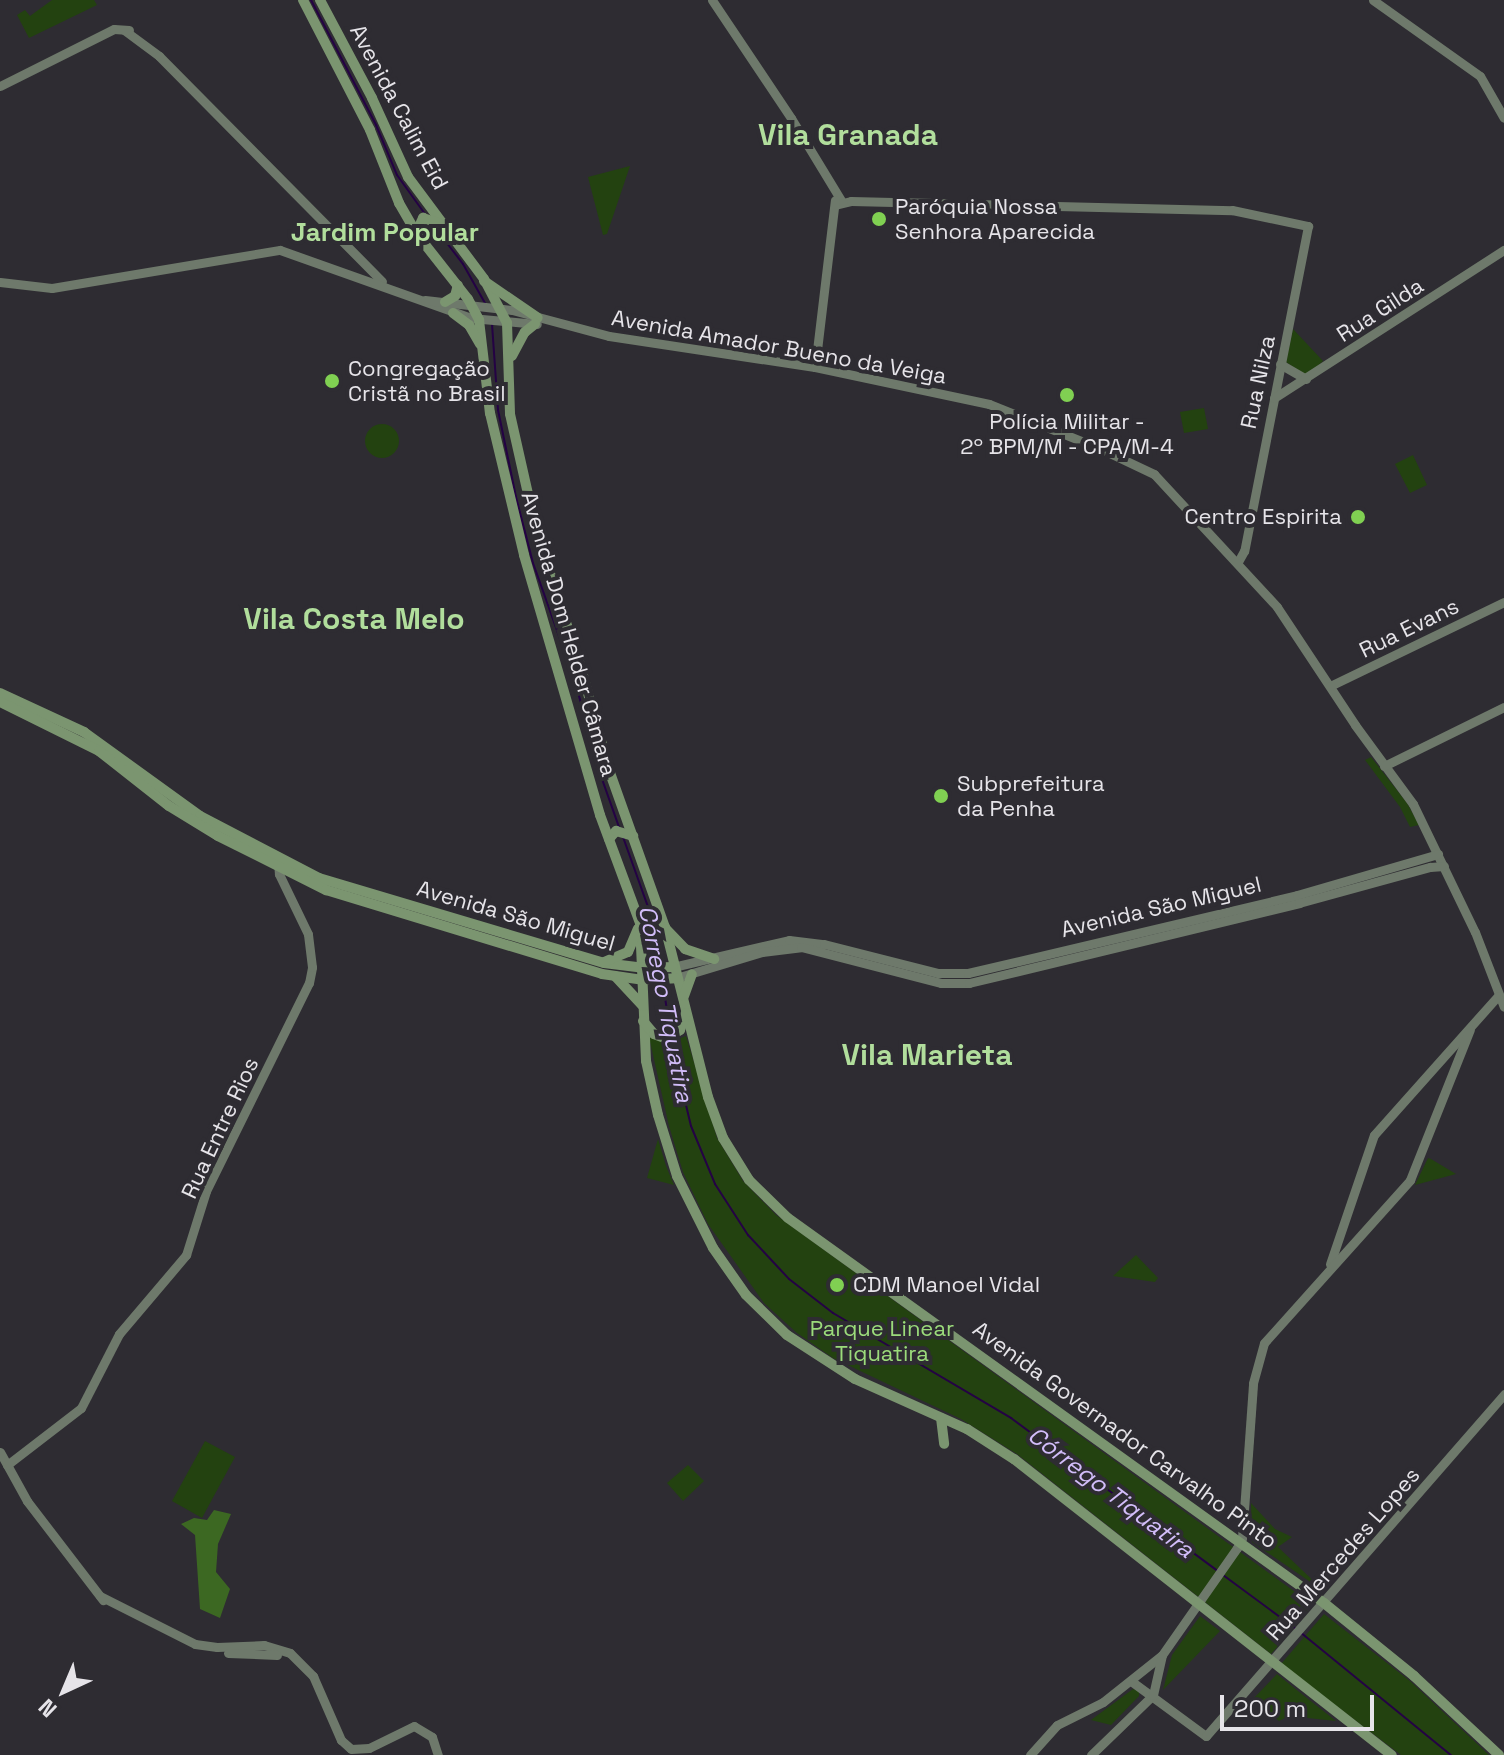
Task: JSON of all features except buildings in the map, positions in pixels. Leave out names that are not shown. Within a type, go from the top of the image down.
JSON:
[{"type":"main road","name":"Avenida Calim Eid","points":[[310,0],[372,98],[408,177],[484,281],[500,308]]},
{"type":"main road","name":"Avenida Calim Eid","points":[[310,0],[374,137],[399,203],[473,306]]},
{"type":"main road","points":[[417,230],[423,218],[434,220],[445,228]]},
{"type":"main road","points":[[484,281],[537,321],[520,339],[511,358]]},
{"type":"main road","points":[[445,302],[455,296],[458,285]]},
{"type":"main road","name":"Avenida Dom Helder Câmara","points":[[473,306],[480,320],[485,356],[510,414],[555,622],[609,839],[640,923],[643,974]]},
{"type":"main road","name":"Avenida Dom Helder Câmara","points":[[500,308],[511,358],[499,394],[514,516],[609,770],[625,834],[665,927],[667,973]]},
{"type":"main road","points":[[453,313],[474,332],[485,356]]},
{"type":"main road","name":"Avenida São Miguel","points":[[0,693],[106,746],[178,802],[278,862],[366,894],[643,974]]},
{"type":"main road","name":"Avenida São Miguel","points":[[0,702],[84,742],[191,821],[353,900],[615,976],[667,973]]},
{"type":"main road","points":[[609,839],[613,832],[625,834]]},
{"type":"main road","points":[[604,963],[623,957],[633,948],[640,923]]},
{"type":"main road","points":[[665,927],[685,949],[714,959]]},
{"type":"main road","name":"Avenida Governador Carvalho Pinto","points":[[667,973],[683,998],[708,1097],[723,1138],[749,1180],[768,1201],[1324,1603],[1414,1676],[1499,1755]]},
{"type":"main road","points":[[643,974],[646,1061],[669,1152],[686,1195],[728,1272],[762,1312],[808,1350],[865,1384],[941,1418],[1014,1459],[1392,1755]]},
{"type":"main road","points":[[683,998],[692,974]]},
{"type":"main road","points":[[615,976],[643,1006]]},
{"type":"main road","points":[[643,1021],[654,1034],[667,1039],[680,1030],[686,1012]]},
{"type":"main road","points":[[941,1418],[944,1444]]},
{"type":"street","points":[[712,0],[843,203],[815,367]]},
{"type":"street","points":[[1373,0],[1480,76],[1499,100],[1504,118]]},
{"type":"street","points":[[0,86],[114,29],[134,31],[149,41],[386,285]]},
{"type":"street","points":[[835,190],[843,203]]},
{"type":"street","name":"Rua Nilza","points":[[843,203],[1232,210],[1308,226],[1244,549]]},
{"type":"street","name":"Avenida Amador Bueno da Veiga","points":[[0,282],[52,288],[280,250],[386,285],[453,313],[505,323],[537,321]]},
{"type":"street","name":"Rua Gilda","points":[[1274,398],[1504,250]]},
{"type":"street","name":"Avenida Amador Bueno da Veiga","points":[[425,300],[500,308],[537,321],[633,341],[815,367],[989,404],[1116,455],[1165,483],[1277,607],[1413,804],[1475,932],[1504,1007]]},
{"type":"street","points":[[1280,364],[1306,379]]},
{"type":"street","points":[[1235,559],[1244,549]]},
{"type":"street","points":[[1244,549],[1253,579]]},
{"type":"street","name":"Rua Evans","points":[[1330,686],[1504,602]]},
{"type":"street","points":[[1384,766],[1504,707]]},
{"type":"street","name":"Avenida São Miguel","points":[[667,973],[789,940],[824,944],[954,974],[1078,952],[1311,900],[1430,867],[1441,859]]},
{"type":"street","name":"Avenida São Miguel","points":[[667,973],[692,974],[780,948],[821,950],[956,984],[1441,859]]},
{"type":"street","name":"Rua Entre Rios","points":[[7,1465],[81,1408],[119,1334],[186,1255],[206,1191],[311,978],[308,934],[278,862]]},
{"type":"street","points":[[1330,1268],[1374,1135],[1498,996]]},
{"type":"street","points":[[1030,1755],[1057,1725],[1094,1708],[1162,1655],[1241,1543],[1253,1383],[1259,1354],[1271,1332],[1367,1228],[1416,1169],[1470,1029]]},
{"type":"street","points":[[1348,1215],[1354,1224],[1367,1228]]},
{"type":"street","name":"Rua Mercedes Lopes","points":[[1153,1695],[1206,1736],[1504,1394]]},
{"type":"street","points":[[0,1452],[27,1501],[100,1596],[195,1644],[217,1647],[264,1645],[297,1658],[313,1676],[347,1747],[364,1750],[414,1726],[432,1737],[438,1755]]},
{"type":"street","points":[[1091,1755],[1153,1695],[1162,1655]]},
{"type":"street","points":[[1131,1681],[1153,1695]]},
{"type":"green space","points":[[52,0],[94,0],[97,5],[29,38],[17,15],[25,10],[30,16]]},
{"type":"green space","points":[[630,166],[607,234],[603,235],[588,177]]},
{"type":"green space","points":[[1293,329],[1323,361],[1307,376],[1286,362]]},
{"type":"green space","points":[[1204,408],[1208,429],[1184,433],[1180,412]]},
{"type":"green space","points":[[382,424],[394,429],[399,441],[394,453],[382,458],[370,453],[365,441],[370,429]]},
{"type":"green space","points":[[1413,455],[1427,485],[1410,493],[1395,464]]},
{"type":"green space","points":[[1371,757],[1407,803],[1419,825],[1410,827],[1400,807],[1365,760]]},
{"type":"green space","name":"Parque Linear Tiquatira","points":[[686,1036],[717,1138],[743,1181],[776,1215],[1313,1605],[1271,1654],[1017,1454],[961,1419],[833,1358],[797,1333],[764,1303],[708,1224],[683,1172],[669,1126],[649,1037],[666,1044]]},
{"type":"green space","points":[[658,1139],[666,1166],[674,1185],[647,1178]]},
{"type":"green space","points":[[1428,1158],[1431,1159],[1456,1174],[1415,1185]]},
{"type":"green space","points":[[1136,1255],[1158,1278],[1155,1282],[1113,1276]]},
{"type":"green space","points":[[205,1441],[235,1457],[202,1518],[172,1501]]},
{"type":"green space","points":[[688,1465],[704,1481],[683,1501],[667,1483]]},
{"type":"green space","points":[[1251,1503],[1275,1529],[1292,1537],[1278,1547],[1325,1592],[1252,1542]]},
{"type":"green space","points":[[214,1510],[231,1514],[218,1544],[216,1572],[230,1589],[220,1618],[200,1609],[195,1535],[181,1524],[194,1518],[207,1520]]},
{"type":"green space","points":[[1324,1614],[1410,1681],[1489,1755],[1401,1755],[1281,1664]]},
{"type":"green space","points":[[1200,1616],[1220,1631],[1163,1690],[1172,1655]]},
{"type":"green space","points":[[1277,1674],[1336,1721],[1289,1716],[1279,1721],[1253,1699]]},
{"type":"green space","points":[[1133,1689],[1139,1691],[1139,1696],[1111,1725],[1091,1720]]},
{"type":"waterway","name":"Córrego Tiquatira","points":[[311,0],[376,125],[397,175],[425,214]]},
{"type":"waterway","name":"Córrego Tiquatira","points":[[433,225],[463,264],[485,303]]},
{"type":"waterway","name":"Córrego Tiquatira","points":[[492,324],[498,410],[516,497],[533,563],[574,678],[619,827]]},
{"type":"waterway","name":"Córrego Tiquatira","points":[[623,837],[652,918],[661,965]]},
{"type":"waterway","name":"Córrego Tiquatira","points":[[663,983],[670,1032]]},
{"type":"waterway","name":"Córrego Tiquatira","points":[[671,1042],[691,1126],[715,1184],[748,1235],[789,1279],[833,1313],[1011,1418],[1218,1571]]},
{"type":"waterway","name":"Córrego Tiquatira","points":[[1223,1575],[1295,1628]]},
{"type":"waterway","name":"Córrego Tiquatira","points":[[1300,1632],[1451,1755]]},
{"type":"place","name":"Paróquia Nossa Senhora Aparecida","points":[[879,219]]},
{"type":"place","name":"Congregação Cristã no Brasil","points":[[332,381]]},
{"type":"place","name":"Polícia Militar - 2º BPM/M - CPA/M-4","points":[[1067,395]]},
{"type":"place","name":"Centro Espirita","points":[[1358,517]]},
{"type":"place","name":"Subprefeitura da Penha","points":[[941,796]]},
{"type":"place","name":"CDM Manoel Vidal","points":[[837,1285]]},
{"type":"district","name":"Vila Granada","points":[[848,135]]},
{"type":"district","name":"Jardim Popular","points":[[385,233]]},
{"type":"district","name":"Vila Costa Melo","points":[[354,619]]},
{"type":"district","name":"Vila Marieta","points":[[927,1055]]}]
